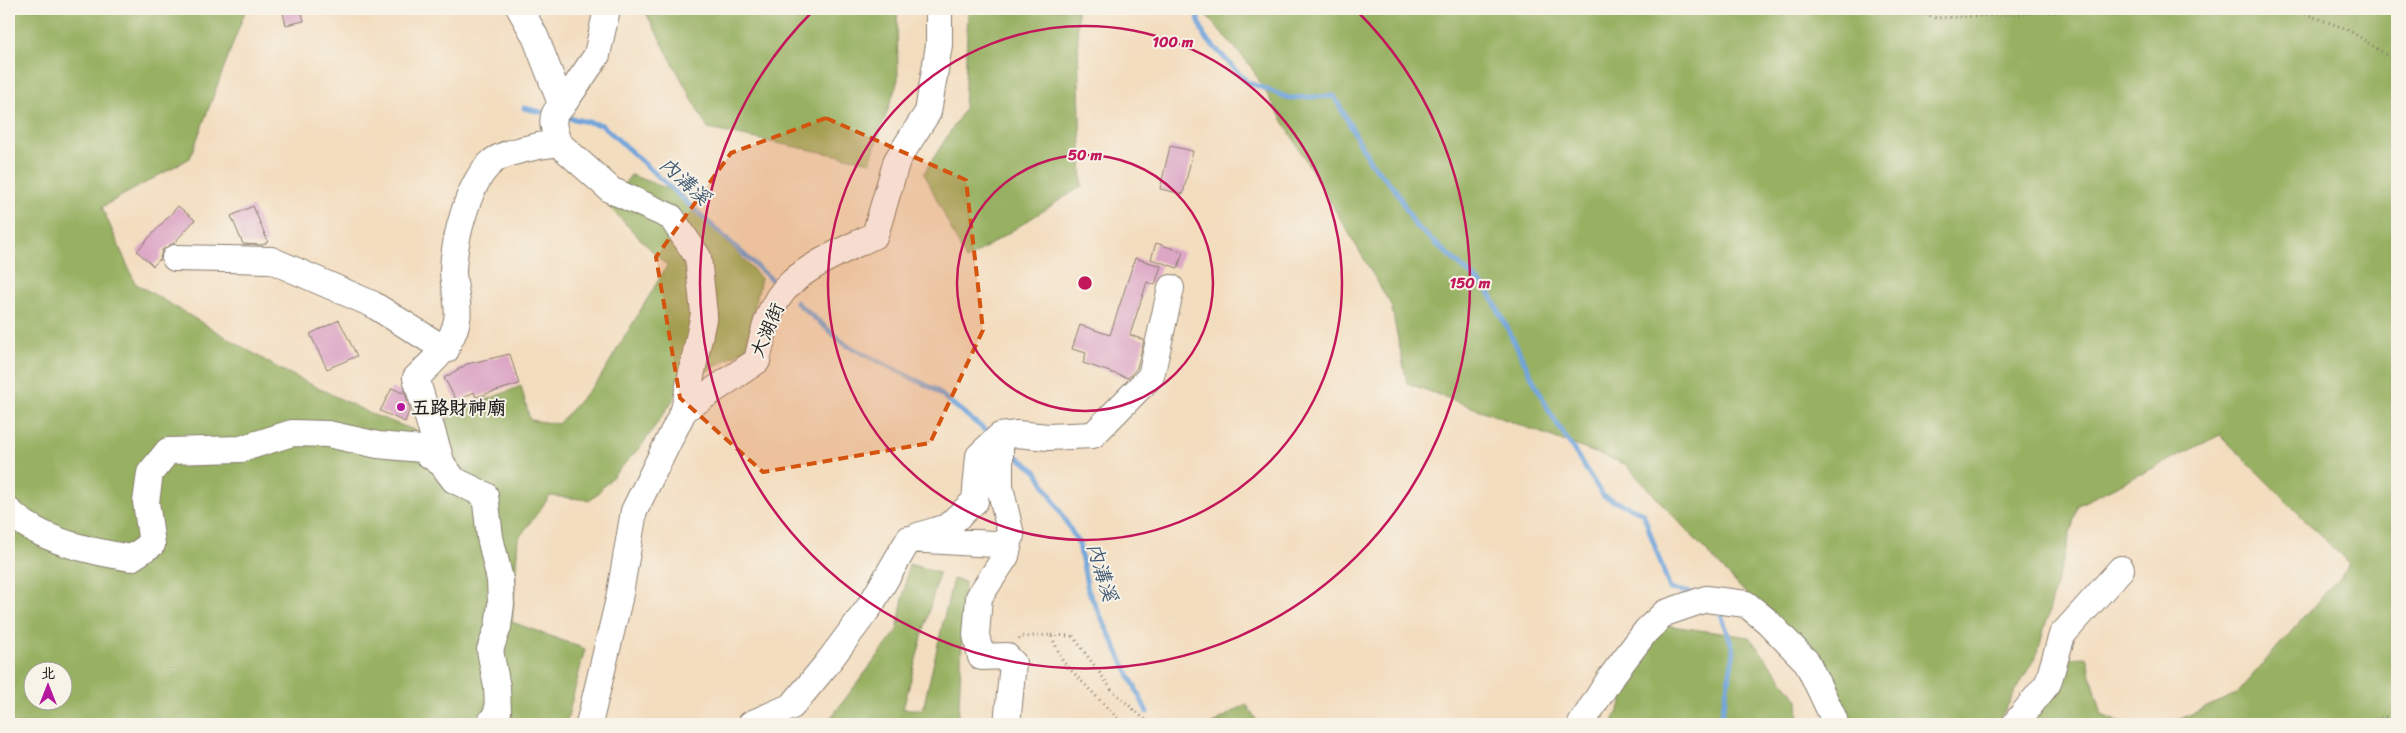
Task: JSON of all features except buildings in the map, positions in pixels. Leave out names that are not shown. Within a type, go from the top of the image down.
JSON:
[{"type":"street","points":[[520,9],[535,36],[562,106]]},
{"type":"street","points":[[607,9],[597,54],[562,106],[557,109],[552,123],[558,143],[611,190],[671,218],[698,257],[704,314],[684,410]]},
{"type":"street","name":"大湖街","points":[[589,724],[619,599],[634,511],[684,410],[757,361],[765,328],[774,306],[790,283],[829,258],[875,235],[897,160],[928,112],[939,46],[939,9]]},
{"type":"street","points":[[442,464],[416,378],[446,350],[457,319],[453,272],[457,236],[471,191],[492,161],[532,147],[558,143]]},
{"type":"street","points":[[175,258],[271,260],[372,304],[446,350]]},
{"type":"street","points":[[751,724],[792,706],[826,665],[870,606],[909,539],[947,527],[975,502],[979,456],[1000,436],[1017,434],[1048,437],[1093,435],[1151,376],[1171,288]]},
{"type":"street","points":[[9,511],[23,525],[92,552],[131,558],[152,544],[146,502],[150,473],[168,452],[241,449],[292,433],[328,434],[378,445],[421,450],[442,464],[454,480],[485,495],[490,537],[500,580],[501,604],[498,627],[490,650],[497,687],[498,712],[489,724]]},
{"type":"street","points":[[1000,436],[1000,487],[1011,535],[1006,556],[980,597],[976,635],[980,657],[1006,656],[1013,663],[1007,724]]},
{"type":"street","points":[[909,539],[994,544],[1006,556]]},
{"type":"street","points":[[2015,724],[2048,683],[2062,634],[2121,569]]},
{"type":"street","points":[[1581,724],[1611,678],[1646,631],[1665,614],[1706,599],[1746,604],[1767,621],[1807,662],[1835,724]]},
{"type":"path","points":[[1911,9],[1936,18],[2126,9]]},
{"type":"path","points":[[2291,9],[2347,29],[2397,62]]},
{"type":"path","points":[[1052,635],[1063,662],[1123,724]]},
{"type":"path","points":[[1006,656],[1020,637],[1073,636],[1112,690],[1150,724]]},
{"type":"path","points":[[2356,724],[2397,714]]},
{"type":"highlighted area","points":[[826,118],[966,180],[983,330],[930,443],[763,472],[680,398],[656,257],[731,153]]},
{"type":"green space","points":[[9,9],[246,9],[190,158],[102,207],[135,283],[278,368],[371,414],[422,433],[469,407],[521,386],[530,420],[558,424],[600,378],[667,266],[608,206],[631,175],[682,194],[761,278],[746,349],[684,384],[642,445],[591,500],[550,496],[518,539],[512,622],[585,649],[566,724],[9,724]]},
{"type":"green space","points":[[644,9],[897,9],[898,80],[870,162],[708,129]]},
{"type":"green space","points":[[968,9],[1077,9],[1082,186],[966,260],[924,173],[964,110]]},
{"type":"green space","points":[[1201,9],[2397,9],[2397,724],[2169,724],[2236,694],[2350,565],[2220,435],[2078,505],[2038,652],[1997,724],[1831,724],[1821,674],[1625,464],[1407,383],[1391,305],[1250,65]]},
{"type":"green space","points":[[909,564],[939,573],[903,709],[923,709],[953,579],[965,582],[958,724],[826,724],[897,631]]},
{"type":"green space","points":[[1657,624],[1749,637],[1798,700],[1799,724],[1612,724]]},
{"type":"green space","points":[[2086,657],[2102,715],[2123,724],[2025,724],[2066,658]]},
{"type":"green space","points":[[1246,704],[1259,724],[1212,724]]},
{"type":"waterway","points":[[1195,9],[1204,36],[1247,82],[1289,98],[1334,96],[1371,163],[1395,189],[1415,225],[1488,290],[1549,411],[1603,496],[1643,513],[1670,589],[1692,593]]},
{"type":"waterway","name":"內溝溪","points":[[524,108],[541,112]]},
{"type":"waterway","name":"內溝溪","points":[[569,118],[602,125],[773,281]]},
{"type":"waterway","name":"內溝溪","points":[[796,302],[846,345],[934,389],[986,431]]},
{"type":"waterway","name":"內溝溪","points":[[1013,453],[1037,472],[1079,544],[1088,590],[1147,712]]},
{"type":"waterway","points":[[1718,611],[1721,614],[1734,652],[1722,713],[1726,724]]},
{"type":"place","name":"五路財神廟","points":[[401,407]]}]
